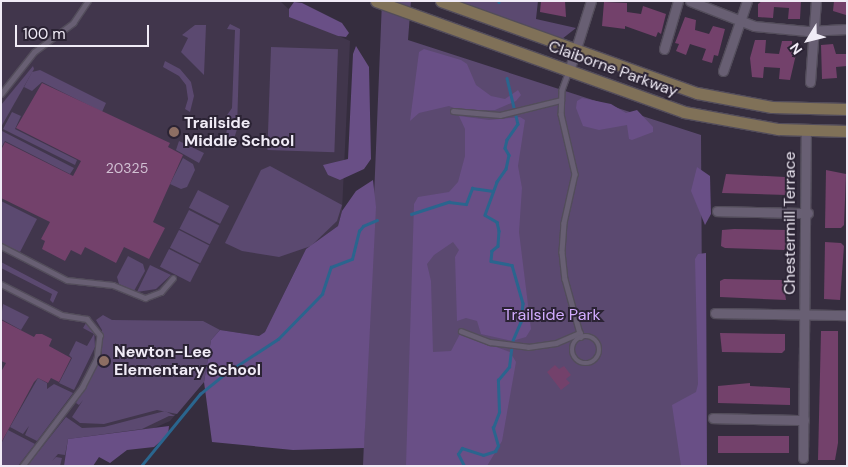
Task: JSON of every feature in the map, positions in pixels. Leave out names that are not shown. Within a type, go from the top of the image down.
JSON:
[{"type":"main road","name":"Claiborne Parkway","points":[[376,1],[703,117],[748,126],[806,131],[847,131]]},
{"type":"main road","name":"Claiborne Parkway","points":[[441,1],[576,50],[715,97],[772,107],[847,109]]},
{"type":"street","points":[[569,71],[591,1]]},
{"type":"street","points":[[664,49],[678,1]]},
{"type":"street","points":[[690,1],[761,27],[814,30],[847,29]]},
{"type":"street","points":[[723,71],[747,1]]},
{"type":"street","points":[[810,82],[816,1]]},
{"type":"street","name":"Chestermill Terrace","points":[[803,458],[808,213],[806,131]]},
{"type":"street","points":[[717,211],[808,213]]},
{"type":"street","points":[[715,313],[847,316]]},
{"type":"street","points":[[713,418],[804,420]]},
{"type":"lane","points":[[1,94],[34,52],[73,22],[88,1]]},
{"type":"lane","points":[[461,331],[490,342],[528,347],[550,345],[580,335],[593,338],[599,344],[598,357],[591,363],[582,363],[573,354],[573,345],[580,335],[565,279],[562,252],[563,231],[575,174],[562,127],[561,100],[569,71]]},
{"type":"lane","points":[[453,111],[481,115],[511,114],[561,100]]},
{"type":"lane","points":[[1,246],[68,280],[112,285],[145,298],[161,292],[173,278]]},
{"type":"lane","points":[[1,284],[62,315],[87,319],[100,334],[96,359],[82,387],[23,466]]},
{"type":"shaded area","name":"Trailside Middle School","points":[[1,1],[280,1],[297,17],[350,41],[342,211],[338,226],[306,249],[265,332],[259,336],[220,330],[211,339],[204,382],[170,421],[68,466],[1,466]]},
{"type":"shaded area","points":[[294,2],[302,3],[342,23],[349,33],[346,37],[338,36],[289,17],[289,9]]},
{"type":"shaded area","points":[[356,46],[369,67],[371,159],[364,169],[340,180],[328,175],[323,165],[348,159],[353,54]]},
{"type":"shaded area","points":[[424,49],[461,60],[467,64],[476,85],[491,96],[505,99],[518,90],[521,95],[516,101],[495,110],[459,110],[449,106],[419,113],[410,121],[419,52]]},
{"type":"shaded area","points":[[582,98],[611,104],[626,113],[637,110],[653,127],[653,132],[632,140],[629,139],[627,125],[599,130],[583,126],[576,108],[577,101]]},
{"type":"shaded area","points":[[459,116],[489,120],[520,117],[525,120],[518,166],[522,188],[519,232],[531,329],[526,337],[512,341],[481,334],[477,321],[466,318],[457,321],[455,257],[459,250],[453,242],[434,255],[427,264],[431,281],[433,352],[451,351],[460,334],[510,352],[516,362],[502,441],[487,466],[406,466],[414,204],[418,197],[449,192],[458,182],[465,156],[465,129]]},
{"type":"shaded area","points":[[697,167],[710,176],[711,214],[705,225],[691,191]]},
{"type":"shaded area","points":[[373,180],[376,207],[364,448],[293,450],[212,442],[204,382],[211,340],[220,330],[259,336],[265,332],[306,249],[338,226],[342,211],[356,191]]},
{"type":"shaded area","points":[[706,253],[707,466],[681,466],[672,405],[696,392],[698,384],[695,259],[698,254]]},
{"type":"shaded area","points":[[169,426],[168,435],[154,447],[127,450],[110,463],[99,457],[93,466],[64,466],[68,439]]},
{"type":"green space","name":"Trailside Park","points":[[382,1],[411,1],[408,40],[701,135],[703,466],[363,466]]},
{"type":"green space","points":[[455,1],[538,1],[536,19],[576,28],[562,39]]},
{"type":"green space","points":[[230,24],[240,29],[237,129],[234,139],[224,146],[227,129],[225,118],[232,108],[235,30],[227,29]]},
{"type":"green space","points":[[195,25],[206,25],[204,75],[181,52],[188,38],[182,35]]},
{"type":"green space","points":[[271,47],[338,49],[334,152],[267,150]]},
{"type":"green space","points":[[165,61],[180,69],[191,82],[194,96],[190,112],[185,109],[188,99],[186,85],[179,76],[163,67]]},
{"type":"green space","points":[[33,66],[34,69],[1,127],[1,105]]},
{"type":"green space","points":[[40,70],[106,103],[102,112],[42,82],[32,91],[24,87],[32,72]]},
{"type":"green space","points":[[12,112],[21,116],[15,129],[77,160],[75,165],[3,129]]},
{"type":"green space","points":[[2,131],[74,168],[70,174],[5,141],[1,148]]},
{"type":"green space","points":[[179,141],[204,153],[199,163],[176,150]]},
{"type":"green space","points":[[183,158],[193,164],[195,170],[187,187],[181,189],[170,184]]},
{"type":"green space","points":[[270,166],[342,205],[337,221],[311,246],[279,257],[242,251],[225,243],[261,170]]},
{"type":"green space","points":[[198,190],[229,206],[220,224],[189,208]]},
{"type":"green space","points":[[1,201],[37,219],[20,252],[1,243]]},
{"type":"green space","points":[[189,210],[219,225],[210,244],[179,229]]},
{"type":"green space","points":[[179,230],[209,245],[200,263],[170,248]]},
{"type":"green space","points":[[169,249],[199,264],[190,282],[160,267]]},
{"type":"green space","points":[[128,256],[143,264],[145,271],[134,291],[119,284],[117,277]]},
{"type":"green space","points":[[1,262],[58,292],[53,303],[50,300],[52,294],[1,268]]},
{"type":"green space","points":[[150,265],[171,275],[156,289],[137,292]]},
{"type":"green space","points":[[3,304],[29,317],[21,330],[1,319]]},
{"type":"green space","points":[[103,315],[112,320],[203,321],[220,330],[211,340],[204,382],[177,414],[157,410],[104,424],[80,423],[72,417],[83,400],[79,405],[76,403],[102,353],[102,330],[96,320]]},
{"type":"green space","points":[[86,323],[94,329],[95,347],[74,390],[59,383],[72,358],[69,355],[76,341],[87,346],[94,334],[83,328]]},
{"type":"green space","points":[[38,378],[47,383],[47,389],[54,384],[73,393],[37,441],[25,435],[29,426],[23,434],[10,427]]},
{"type":"green space","points":[[165,411],[175,416],[169,416],[142,429],[68,439],[65,455],[58,454],[52,461],[56,457],[62,458],[60,466],[27,466],[66,417],[82,428],[104,427]]},
{"type":"green space","points":[[8,430],[35,444],[18,466],[1,466],[1,444]]},
{"type":"building","points":[[541,1],[565,1],[566,17],[540,12]]},
{"type":"building","points":[[762,1],[801,1],[800,19],[788,19],[789,8],[774,7],[773,18],[758,17],[758,4]]},
{"type":"building","points":[[834,1],[847,1],[846,15],[833,11]]},
{"type":"building","points":[[604,2],[627,3],[627,12],[641,14],[643,6],[666,14],[661,34],[658,32],[656,37],[625,26],[625,29],[602,26]]},
{"type":"building","points":[[685,17],[696,20],[695,30],[709,34],[713,26],[725,29],[718,56],[714,55],[712,63],[702,60],[706,49],[690,44],[686,55],[676,51],[679,44],[675,43]]},
{"type":"building","points":[[755,40],[766,40],[765,53],[779,54],[782,41],[792,41],[792,50],[797,50],[790,80],[779,79],[780,68],[764,67],[763,78],[752,77],[750,58]]},
{"type":"building","points":[[833,44],[836,54],[847,54],[847,66],[836,67],[837,78],[822,79],[821,45]]},
{"type":"building","name":"Trailside Middle School","points":[[42,83],[170,143],[168,147],[183,155],[153,222],[165,228],[149,259],[124,247],[116,263],[85,247],[81,255],[71,250],[65,261],[42,249],[45,241],[41,239],[50,222],[1,198],[1,150],[5,142],[73,176],[81,161],[16,128]]},
{"type":"building","points":[[826,170],[846,174],[844,225],[841,228],[825,228]]},
{"type":"building","points":[[726,174],[785,177],[788,180],[787,195],[722,193]]},
{"type":"building","points":[[722,230],[787,230],[787,246],[784,250],[725,248],[721,246]]},
{"type":"building","points":[[825,242],[841,243],[844,246],[840,300],[824,299]]},
{"type":"building","points":[[724,279],[783,280],[786,300],[720,297],[720,281]]},
{"type":"building","name":"Newton-Lee Elementary School","points":[[1,320],[34,337],[36,334],[42,334],[52,339],[49,346],[71,358],[59,382],[51,378],[48,383],[38,378],[34,382],[1,443],[1,372],[6,363],[1,361]]},
{"type":"building","points":[[821,331],[838,331],[838,443],[835,460],[818,460]]},
{"type":"building","points":[[720,333],[785,334],[785,350],[782,353],[722,352]]},
{"type":"building","points":[[555,365],[559,369],[564,366],[571,375],[566,379],[570,383],[561,390],[547,372]]},
{"type":"building","points":[[750,383],[750,386],[790,388],[790,405],[718,403],[718,386]]},
{"type":"building","points":[[718,436],[789,436],[789,453],[718,453]]},
{"type":"waterway","points":[[507,78],[518,124],[507,140],[505,148],[509,155],[506,169],[497,182],[485,215],[497,222],[499,231],[498,246],[492,251],[491,261],[512,265],[523,303],[521,322],[513,341]]},
{"type":"waterway","points":[[411,214],[449,202],[466,204],[472,188],[493,191]]},
{"type":"waterway","points":[[141,466],[200,394],[226,373],[278,339],[322,294],[331,267],[352,259],[359,231],[363,226],[377,220]]},
{"type":"waterway","points":[[464,466],[458,454],[462,448],[483,455],[495,451],[498,446],[493,428],[499,412],[498,380],[509,367],[511,350]]},
{"type":"place","name":"Trailside Middle School","points":[[174,132]]},
{"type":"place","name":"Newton-Lee Elementary School","points":[[104,361]]}]
